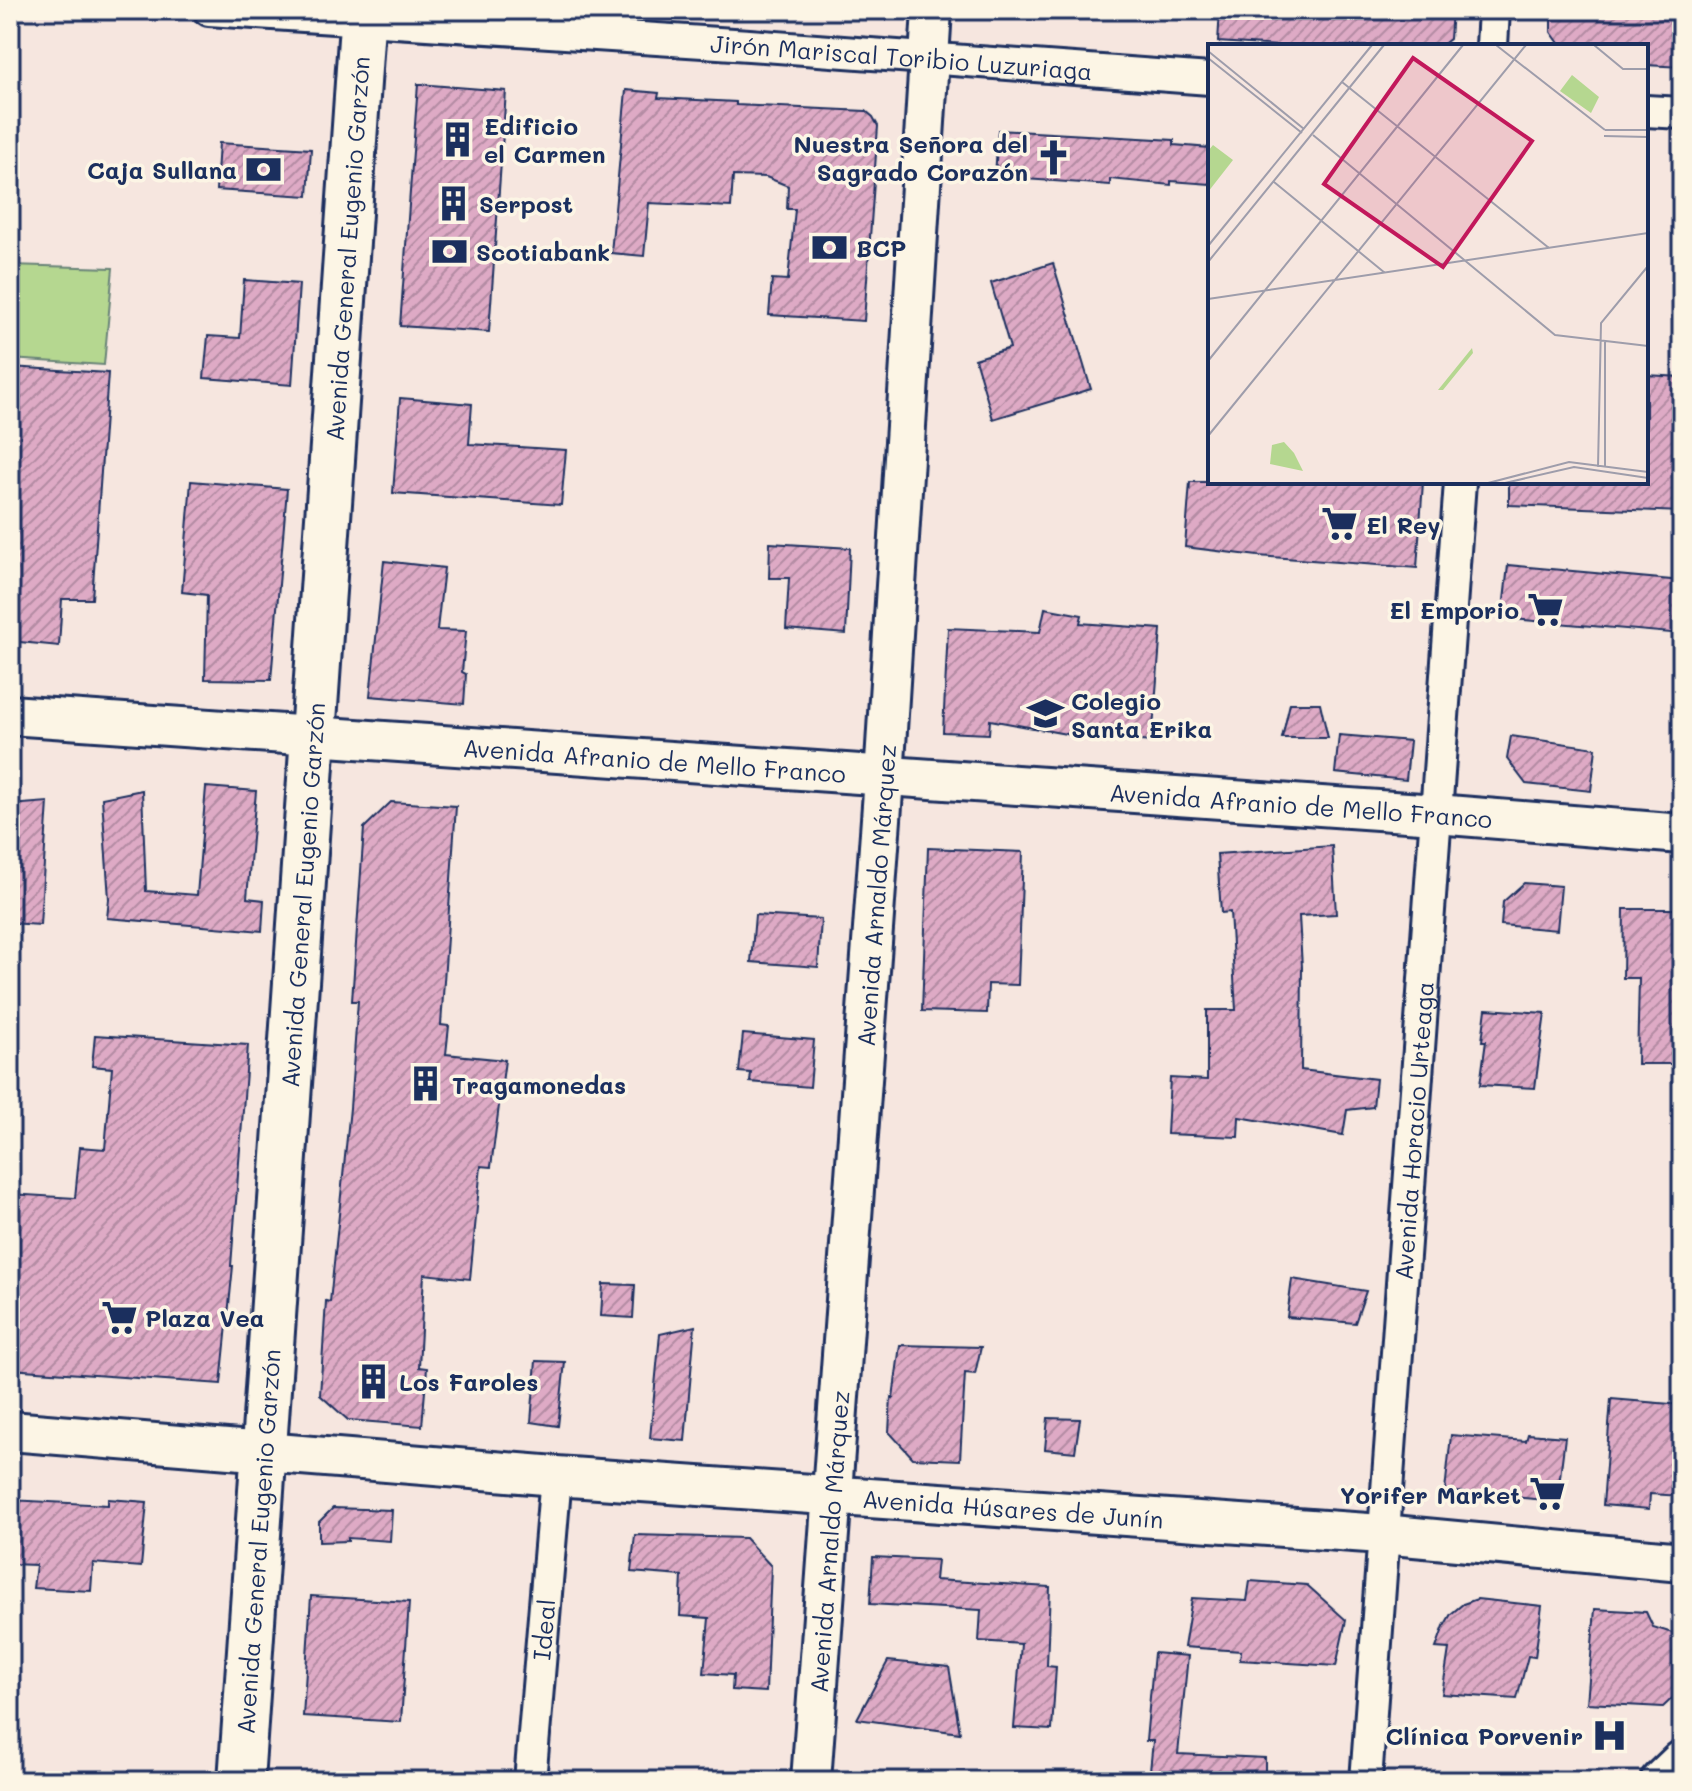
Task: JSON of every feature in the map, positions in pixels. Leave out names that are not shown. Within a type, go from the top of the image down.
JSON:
[{"type":"main road","name":"Avenida General Eugenio Garzón","points":[[241,1781],[363,14]]},
{"type":"street","name":"Jirón Mariscal Toribio Luzuriaga","points":[[209,10],[363,14],[1208,79]]},
{"type":"street","name":"Avenida Arnaldo Márquez","points":[[811,1781],[884,778],[932,10]]},
{"type":"street","points":[[1492,44],[1494,10]]},
{"type":"street","points":[[1648,111],[1682,113]]},
{"type":"street","name":"Avenida Horacio Urteaga","points":[[1366,1781],[1460,484]]},
{"type":"street","name":"Avenida Afranio de Mello Franco","points":[[10,715],[1436,814],[1682,834]]},
{"type":"street","name":"Avenida Húsares de Junín","points":[[10,1431],[556,1476],[1382,1534],[1682,1562]]},
{"type":"street","name":"Ideal","points":[[530,1781],[556,1476]]},
{"type":"street","points":[[1660,1781],[1682,1760]]},
{"type":"green space","points":[[10,265],[113,268],[104,365],[10,359]]},
{"type":"building","points":[[1220,10],[1452,10],[1450,39],[1444,44],[1218,42]]},
{"type":"building","points":[[1551,10],[1682,10],[1682,67],[1648,65],[1648,44],[1560,44],[1551,32]]},
{"type":"building","points":[[418,84],[506,91],[489,332],[400,326]]},
{"type":"building","points":[[626,90],[659,93],[658,98],[736,102],[736,105],[866,111],[873,117],[878,126],[864,321],[769,315],[772,279],[788,280],[795,209],[787,209],[788,186],[766,177],[733,176],[731,207],[649,203],[644,256],[611,253]]},
{"type":"building","points":[[998,130],[1174,140],[1174,145],[1208,148],[1208,184],[1171,181],[1171,185],[1110,179],[1110,185],[995,177]]},
{"type":"building","name":"Caja Sullana","points":[[219,143],[311,149],[308,196],[216,190]]},
{"type":"building","points":[[1053,263],[1091,389],[993,419],[975,359],[1010,348],[991,283]]},
{"type":"building","points":[[244,280],[299,284],[292,385],[204,378],[208,336],[240,338]]},
{"type":"building","points":[[10,367],[108,373],[92,599],[62,599],[59,646],[10,641]]},
{"type":"building","points":[[1648,375],[1682,377],[1682,512],[1509,505],[1509,484],[1648,484]]},
{"type":"building","points":[[400,398],[472,404],[469,444],[566,450],[561,505],[393,493]]},
{"type":"building","points":[[191,481],[287,489],[271,680],[205,679],[207,595],[182,592]]},
{"type":"building","name":"El Rey","points":[[1190,482],[1423,484],[1417,568],[1185,547]]},
{"type":"building","points":[[770,543],[850,548],[846,634],[786,629],[789,578],[769,578]]},
{"type":"building","points":[[384,561],[444,568],[437,630],[466,631],[462,672],[466,674],[464,704],[370,696]]},
{"type":"building","points":[[1508,565],[1682,581],[1682,634],[1502,618]]},
{"type":"building","points":[[1045,608],[1082,615],[1080,623],[1161,629],[1152,742],[1077,736],[990,720],[989,734],[943,732],[948,628],[1040,632]]},
{"type":"building","points":[[1290,703],[1320,703],[1328,738],[1282,738]]},
{"type":"building","points":[[1339,735],[1410,741],[1406,780],[1335,773]]},
{"type":"building","points":[[1511,736],[1596,748],[1591,791],[1526,784],[1507,759]]},
{"type":"building","points":[[206,787],[256,791],[247,898],[264,900],[262,931],[107,918],[109,899],[102,798],[142,790],[146,891],[197,895]]},
{"type":"building","points":[[48,802],[40,925],[10,923],[10,805]]},
{"type":"building","points":[[391,802],[456,806],[441,1025],[449,1026],[446,1054],[505,1060],[491,1167],[481,1166],[470,1279],[424,1274],[419,1367],[427,1368],[422,1426],[348,1420],[320,1395],[326,1301],[330,1302],[350,1108],[358,1001],[352,1001],[364,828]]},
{"type":"building","points":[[1332,846],[1336,914],[1299,916],[1301,1070],[1376,1079],[1373,1107],[1347,1110],[1343,1135],[1239,1117],[1238,1137],[1167,1134],[1170,1078],[1207,1080],[1207,1010],[1236,1010],[1230,912],[1221,913],[1217,854]]},
{"type":"building","points":[[928,848],[1023,852],[1018,985],[988,984],[987,1013],[922,1011]]},
{"type":"building","points":[[1524,883],[1561,886],[1557,930],[1501,925],[1503,902]]},
{"type":"building","points":[[1624,909],[1682,909],[1682,1064],[1637,1064],[1639,978],[1623,978]]},
{"type":"building","points":[[755,915],[821,919],[818,967],[751,962]]},
{"type":"building","points":[[1486,1009],[1545,1013],[1535,1088],[1480,1085],[1486,1041],[1482,1041]]},
{"type":"building","points":[[743,1034],[814,1040],[810,1087],[750,1082],[751,1073],[739,1072]]},
{"type":"building","points":[[95,1035],[248,1045],[233,1266],[221,1384],[10,1369],[10,1194],[75,1198],[80,1147],[105,1149],[112,1068],[92,1066]]},
{"type":"building","points":[[1292,1279],[1366,1291],[1355,1323],[1287,1317]]},
{"type":"building","points":[[603,1284],[635,1285],[633,1318],[601,1316]]},
{"type":"building","points":[[695,1326],[685,1441],[650,1438],[660,1334]]},
{"type":"building","points":[[900,1345],[981,1347],[975,1374],[965,1373],[960,1460],[913,1458],[889,1432],[891,1397]]},
{"type":"building","points":[[536,1361],[565,1362],[558,1426],[531,1422]]},
{"type":"building","points":[[1611,1399],[1682,1405],[1682,1496],[1650,1494],[1649,1509],[1603,1505]]},
{"type":"building","points":[[1048,1418],[1080,1419],[1075,1452],[1045,1449]]},
{"type":"building","points":[[1528,1434],[1565,1437],[1557,1501],[1445,1491],[1451,1435],[1526,1441]]},
{"type":"building","points":[[108,1499],[147,1502],[141,1567],[93,1563],[91,1591],[33,1588],[36,1565],[10,1564],[10,1500],[108,1505]]},
{"type":"building","points":[[333,1508],[392,1510],[390,1541],[348,1538],[348,1541],[319,1542],[319,1522]]},
{"type":"building","points":[[635,1535],[745,1538],[771,1566],[766,1692],[732,1690],[733,1675],[704,1673],[709,1618],[680,1616],[682,1576],[631,1572]]},
{"type":"building","points":[[873,1557],[937,1560],[935,1580],[1050,1587],[1047,1666],[1056,1667],[1052,1730],[1014,1728],[1021,1644],[979,1641],[981,1610],[870,1604]]},
{"type":"building","points":[[1250,1581],[1307,1585],[1346,1620],[1336,1666],[1240,1660],[1241,1651],[1184,1647],[1192,1598],[1247,1601]]},
{"type":"building","points":[[311,1596],[409,1602],[401,1722],[303,1716]]},
{"type":"building","points":[[1477,1599],[1542,1606],[1535,1657],[1528,1656],[1517,1699],[1442,1694],[1449,1649],[1436,1648],[1444,1626],[1451,1614],[1463,1604]]},
{"type":"building","name":"Clínica Porvenir","points":[[1595,1609],[1646,1612],[1653,1627],[1682,1636],[1682,1689],[1663,1707],[1587,1703]]},
{"type":"building","points":[[1154,1653],[1188,1656],[1178,1754],[1265,1758],[1265,1781],[1149,1781],[1153,1741],[1146,1741]]},
{"type":"building","points":[[888,1661],[949,1667],[960,1733],[857,1719]]},
{"type":"place","name":"Edificio el Carmen","points":[[458,139]]},
{"type":"place","name":"Nuestra Señora del Sagrado Corazón","points":[[1054,157]]},
{"type":"place","name":"Caja Sullana","points":[[263,169]]},
{"type":"place","name":"Serpost","points":[[453,203]]},
{"type":"place","name":"BCP","points":[[830,247]]},
{"type":"place","name":"Scotiabank","points":[[450,251]]},
{"type":"place","name":"El Rey","points":[[1340,524]]},
{"type":"place","name":"El Emporio","points":[[1545,609]]},
{"type":"place","name":"Colegio Santa Erika","points":[[1045,714]]},
{"type":"place","name":"Tragamonedas","points":[[426,1084]]},
{"type":"place","name":"Plaza Vea","points":[[119,1317]]},
{"type":"place","name":"Los Faroles","points":[[373,1381]]},
{"type":"place","name":"Yorifer Market","points":[[1547,1494]]},
{"type":"place","name":"Clínica Porvenir","points":[[1609,1735]]}]
